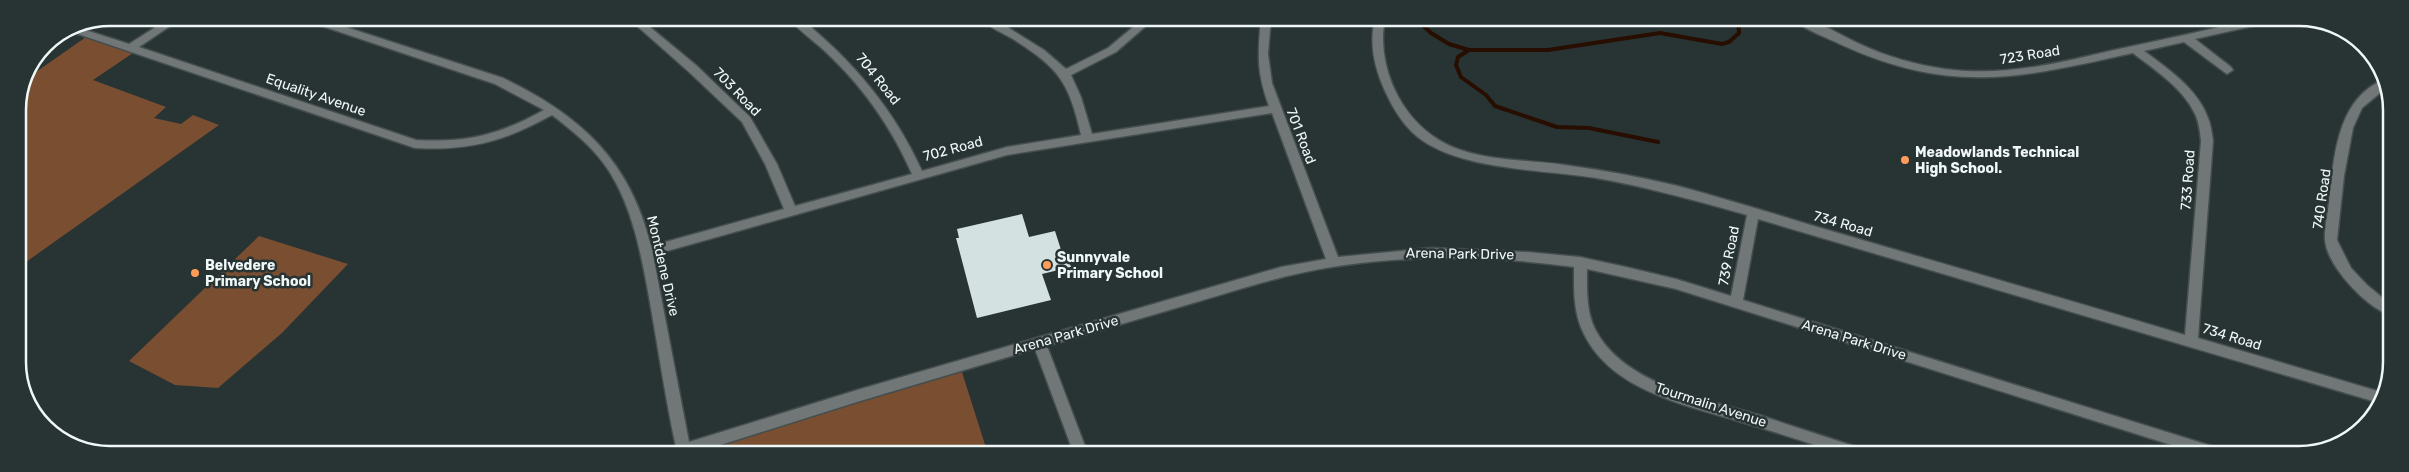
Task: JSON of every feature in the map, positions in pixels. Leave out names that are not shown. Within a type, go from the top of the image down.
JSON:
[{"type":"street","points":[[130,48],[164,26]]},
{"type":"street","name":"Montdene Drive","points":[[333,26],[499,80],[529,94],[552,110],[599,150],[616,174],[634,206],[647,252],[677,446]]},
{"type":"street","name":"703 Road","points":[[643,26],[693,68],[746,120],[771,164],[790,210]]},
{"type":"street","name":"704 Road","points":[[803,26],[845,62],[866,86],[891,120],[918,174]]},
{"type":"street","points":[[998,26],[1043,56],[1064,74],[1081,112],[1086,136]]},
{"type":"street","points":[[1064,74],[1112,50],[1140,26]]},
{"type":"street","name":"701 Road","points":[[1265,26],[1263,40],[1266,83],[1333,261]]},
{"type":"street","name":"734 Road","points":[[1378,26],[1377,56],[1397,108],[1407,123],[1425,138],[1463,155],[1641,182],[2191,340],[2375,396]]},
{"type":"street","name":"723 Road","points":[[1814,26],[1880,57],[1905,66],[1979,77],[2020,74],[2239,26]]},
{"type":"street","name":"Equality Avenue","points":[[82,32],[415,144],[456,146],[496,138],[517,130],[552,110]]},
{"type":"street","points":[[2186,38],[2228,70]]},
{"type":"street","name":"733 Road","points":[[2136,50],[2178,85],[2199,110],[2205,123],[2206,140],[2191,340]]},
{"type":"street","name":"740 Road","points":[[2379,88],[2359,103],[2352,115],[2345,142],[2331,240],[2335,256],[2343,268],[2362,288],[2383,304]]},
{"type":"street","name":"702 Road","points":[[647,252],[1007,150],[1086,136],[1274,108]]},
{"type":"street","name":"739 Road","points":[[1736,304],[1753,214]]},
{"type":"street","name":"Arena Park Drive","points":[[698,446],[1281,272],[1333,261],[1440,251],[1514,254],[1580,262],[1621,270],[2192,446]]},
{"type":"street","name":"Tourmalin Avenue","points":[[1580,262],[1582,311],[1586,325],[1600,348],[1621,369],[1667,392],[1835,446]]},
{"type":"street","points":[[1039,343],[1077,446]]},
{"type":"shaded area","points":[[89,35],[136,51],[93,80],[166,107],[154,118],[181,124],[193,115],[219,125],[26,262],[26,110],[28,94],[36,72]]},
{"type":"shaded area","points":[[259,236],[348,264],[282,333],[218,388],[175,385],[129,361]]},
{"type":"shaded area","points":[[960,366],[985,446],[699,446]]},
{"type":"building","points":[[1022,214],[1029,237],[1055,231],[1063,256],[1067,255],[1071,267],[1042,274],[1051,300],[977,318],[956,238],[959,238],[957,229]]},
{"type":"waterway","points":[[1424,26],[1449,44],[1469,50]]},
{"type":"waterway","points":[[1469,50],[1548,50],[1660,33],[1722,44],[1729,42],[1739,33],[1739,26]]},
{"type":"waterway","points":[[1469,50],[1458,57],[1456,65],[1461,77],[1486,95],[1495,106],[1557,127],[1589,128],[1658,142]]},
{"type":"place","name":"Meadowlands Technical High School.","points":[[1905,160]]},
{"type":"place","name":"Sunnyvale Primary School","points":[[1047,265]]},
{"type":"place","name":"Belvedere Primary School","points":[[195,273]]}]
